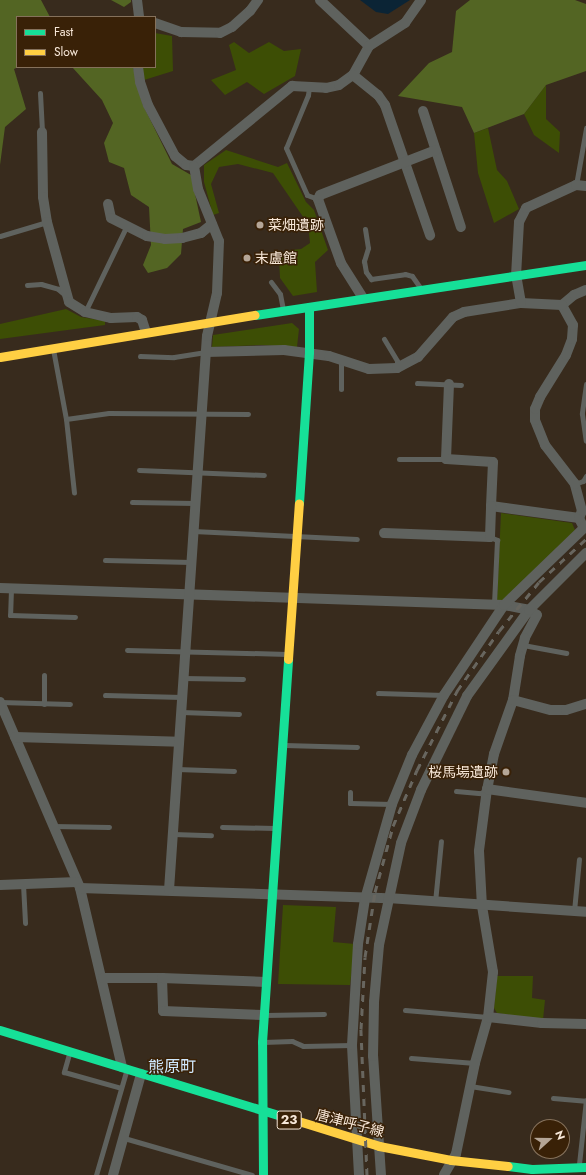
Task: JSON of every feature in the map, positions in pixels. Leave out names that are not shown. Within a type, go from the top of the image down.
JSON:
[{"type":"street","points":[[137,0],[139,16]]},
{"type":"street","points":[[156,23],[181,32],[220,33],[232,27],[250,11],[258,0]]},
{"type":"street","points":[[320,0],[331,3],[369,46]]},
{"type":"street","points":[[138,68],[140,82],[148,104],[175,156],[186,165],[194,166],[277,96],[292,86],[326,88],[339,84],[353,75],[369,46],[405,23],[421,0]]},
{"type":"street","points":[[353,75],[378,95],[385,105],[430,235]]},
{"type":"street","points":[[423,111],[461,227]]},
{"type":"street","points":[[42,132],[44,197],[47,222],[66,296],[69,302],[85,312],[111,318],[137,317],[142,320],[146,332]]},
{"type":"street","points":[[363,298],[341,263],[318,199],[320,196],[436,150]]},
{"type":"street","points":[[169,890],[206,352],[216,293],[219,241],[198,189],[194,166]]},
{"type":"street","points":[[521,303],[516,276],[519,222],[526,208],[581,185]]},
{"type":"street","points":[[108,204],[111,218],[126,227],[147,236],[165,239],[201,233],[212,224]]},
{"type":"street","points":[[0,357],[146,332],[586,265]]},
{"type":"street","points":[[206,352],[259,349],[309,352],[369,369],[397,368],[418,357],[453,317],[464,312],[521,303],[562,305],[574,295],[586,290]]},
{"type":"street","points":[[359,1175],[352,1045],[358,944],[365,898],[392,804],[412,755],[444,695],[504,605],[583,524],[582,511],[575,484],[544,445],[535,420],[535,409],[540,397],[566,355],[572,339],[573,325],[562,305]]},
{"type":"street","points":[[263,1175],[261,1111],[263,1015],[309,352],[309,307]]},
{"type":"street","points":[[384,533],[490,537],[493,462],[446,458],[449,384]]},
{"type":"street","points":[[491,506],[583,524]]},
{"type":"street","points":[[381,1175],[373,1056],[374,1002],[379,945],[401,843],[444,741],[467,696],[529,610],[586,553]]},
{"type":"street","points":[[0,588],[494,604],[529,610],[537,615],[523,645],[513,700],[494,754],[487,789],[479,851],[482,906],[493,972],[488,1016],[475,1063],[456,1154],[444,1175]]},
{"type":"street","points":[[513,700],[551,710],[566,710],[586,704]]},
{"type":"street","points":[[0,702],[78,885],[125,1068]]},
{"type":"street","points":[[15,737],[179,742]]},
{"type":"street","points":[[487,789],[586,803]]},
{"type":"street","points":[[0,885],[78,885],[388,898],[482,906],[586,912]]},
{"type":"street","points":[[103,978],[162,978],[266,982]]},
{"type":"street","points":[[162,978],[163,1011],[263,1015]]},
{"type":"street","points":[[488,1016],[542,1023],[586,1024]]},
{"type":"street","name":"唐津呼子線","points":[[0,1030],[379,1146],[452,1160],[532,1169],[582,1167]]},
{"type":"street","points":[[114,1175],[142,1074]]},
{"type":"lane","points":[[308,87],[308,95],[286,148],[307,195],[318,199]]},
{"type":"lane","points":[[40,93],[42,132]]},
{"type":"lane","points":[[581,185],[586,128]]},
{"type":"lane","points":[[0,236],[47,222]]},
{"type":"lane","points":[[85,312],[126,227]]},
{"type":"lane","points":[[365,229],[368,248],[364,262],[366,272],[371,279],[405,274],[412,276],[422,290]]},
{"type":"lane","points":[[271,282],[280,294],[283,311]]},
{"type":"lane","points":[[27,285],[41,284],[58,289],[66,296]]},
{"type":"lane","points":[[384,339],[397,361],[397,368]]},
{"type":"lane","points":[[53,348],[66,419],[74,493]]},
{"type":"lane","points":[[140,356],[174,357],[206,352]]},
{"type":"lane","points":[[341,360],[341,388]]},
{"type":"lane","points":[[417,383],[461,385]]},
{"type":"lane","points":[[586,384],[582,414],[586,441]]},
{"type":"lane","points":[[66,419],[110,413],[248,414]]},
{"type":"lane","points":[[399,459],[446,458]]},
{"type":"lane","points":[[139,470],[264,475]]},
{"type":"lane","points":[[575,484],[583,481],[586,476]]},
{"type":"lane","points":[[132,502],[195,503]]},
{"type":"lane","points":[[193,531],[357,539]]},
{"type":"lane","points":[[490,537],[497,540],[494,604]]},
{"type":"lane","points":[[105,560],[191,562]]},
{"type":"lane","points":[[11,589],[10,615],[75,617]]},
{"type":"lane","points":[[523,645],[566,653]]},
{"type":"lane","points":[[127,650],[288,654]]},
{"type":"lane","points":[[44,675],[44,704]]},
{"type":"lane","points":[[183,678],[243,679]]},
{"type":"lane","points":[[378,693],[444,695]]},
{"type":"lane","points":[[105,695],[182,697]]},
{"type":"lane","points":[[0,702],[70,704]]},
{"type":"lane","points":[[181,712],[239,714]]},
{"type":"lane","points":[[282,745],[357,747]]},
{"type":"lane","points":[[177,769],[234,771]]},
{"type":"lane","points":[[456,791],[481,793],[487,789]]},
{"type":"lane","points":[[350,792],[350,802],[392,804]]},
{"type":"lane","points":[[53,826],[109,828]]},
{"type":"lane","points":[[222,827],[276,828]]},
{"type":"lane","points":[[172,834],[211,835]]},
{"type":"lane","points":[[435,902],[441,841]]},
{"type":"lane","points":[[574,911],[579,859]]},
{"type":"lane","points":[[23,884],[25,923]]},
{"type":"lane","points":[[405,1010],[488,1016]]},
{"type":"lane","points":[[263,1015],[324,1014]]},
{"type":"lane","points":[[262,1042],[292,1042],[303,1046],[352,1045]]},
{"type":"lane","points":[[70,1051],[64,1072],[121,1088]]},
{"type":"lane","points":[[411,1058],[475,1063]]},
{"type":"lane","points":[[96,1175],[121,1088],[125,1068]]},
{"type":"lane","points":[[470,1086],[509,1092]]},
{"type":"lane","points":[[553,1098],[586,1101],[582,1167]]},
{"type":"lane","points":[[124,1138],[252,1175]]},
{"type":"green space","points":[[0,0],[41,0],[49,16],[16,16],[16,68],[14,69],[26,109],[5,127],[0,165]]},
{"type":"green space","points":[[111,0],[131,0],[131,2],[124,7]]},
{"type":"green space","points":[[470,0],[575,0],[586,4],[586,71],[546,85],[524,114],[474,133],[462,107],[398,96],[429,63],[452,52],[456,11]]},
{"type":"green space","points":[[156,33],[172,36],[173,71],[144,80],[141,68],[156,68]]},
{"type":"green space","points":[[234,42],[249,53],[269,42],[284,51],[301,49],[295,76],[264,94],[247,82],[225,95],[211,80],[236,70],[229,45]]},
{"type":"green space","points":[[73,68],[133,68],[143,105],[172,164],[191,175],[201,222],[183,229],[181,254],[167,268],[148,273],[143,265],[151,245],[149,207],[131,195],[124,168],[109,162],[104,143],[113,123],[102,100]]},
{"type":"green space","points":[[546,85],[546,119],[560,132],[559,153],[534,135],[524,114]]},
{"type":"green space","points":[[488,128],[497,170],[507,181],[519,209],[494,223],[478,173],[474,133]]},
{"type":"green space","points":[[226,150],[278,167],[287,163],[306,202],[314,210],[328,250],[315,262],[317,292],[293,296],[280,278],[279,258],[291,250],[301,249],[310,243],[308,224],[273,173],[238,164],[219,167],[211,184],[219,213],[213,215],[204,182],[204,165]]},
{"type":"green space","points":[[66,309],[81,317],[105,321],[105,325],[0,339],[0,324]]},
{"type":"green space","points":[[292,323],[299,329],[297,347],[261,345],[212,347],[213,335]]},
{"type":"green space","points":[[501,513],[572,523],[575,530],[504,600],[497,600]]},
{"type":"green space","points":[[283,905],[336,907],[333,942],[355,944],[350,985],[278,984]]},
{"type":"green space","points":[[497,976],[533,976],[532,998],[545,1000],[543,1020],[497,1013],[494,1008]]},
{"type":"water","points":[[360,0],[410,0],[388,14],[376,12]]},
{"type":"railway","points":[[367,1175],[361,1029],[365,957],[375,892],[393,826],[417,770],[457,691],[499,631],[539,582],[586,539]]},
{"type":"traffic: fast","points":[[255,315],[586,265]]},
{"type":"traffic: fast","points":[[299,503],[309,352],[309,307]]},
{"type":"traffic: fast","points":[[263,1175],[262,1042],[288,659]]},
{"type":"traffic: fast","points":[[0,1030],[292,1119]]},
{"type":"traffic: fast","points":[[508,1166],[532,1169],[586,1167]]},
{"type":"traffic: slow","points":[[0,357],[255,315]]},
{"type":"traffic: slow","points":[[288,659],[299,503]]},
{"type":"traffic: slow","points":[[292,1119],[379,1146],[451,1160],[508,1166]]},
{"type":"place","name":"菜畑遺跡","points":[[260,225]]},
{"type":"place","name":"末盧館","points":[[247,258]]},
{"type":"place","name":"桜馬場遺跡","points":[[506,772]]},
{"type":"district","name":"熊原町","points":[[172,1067]]}]
